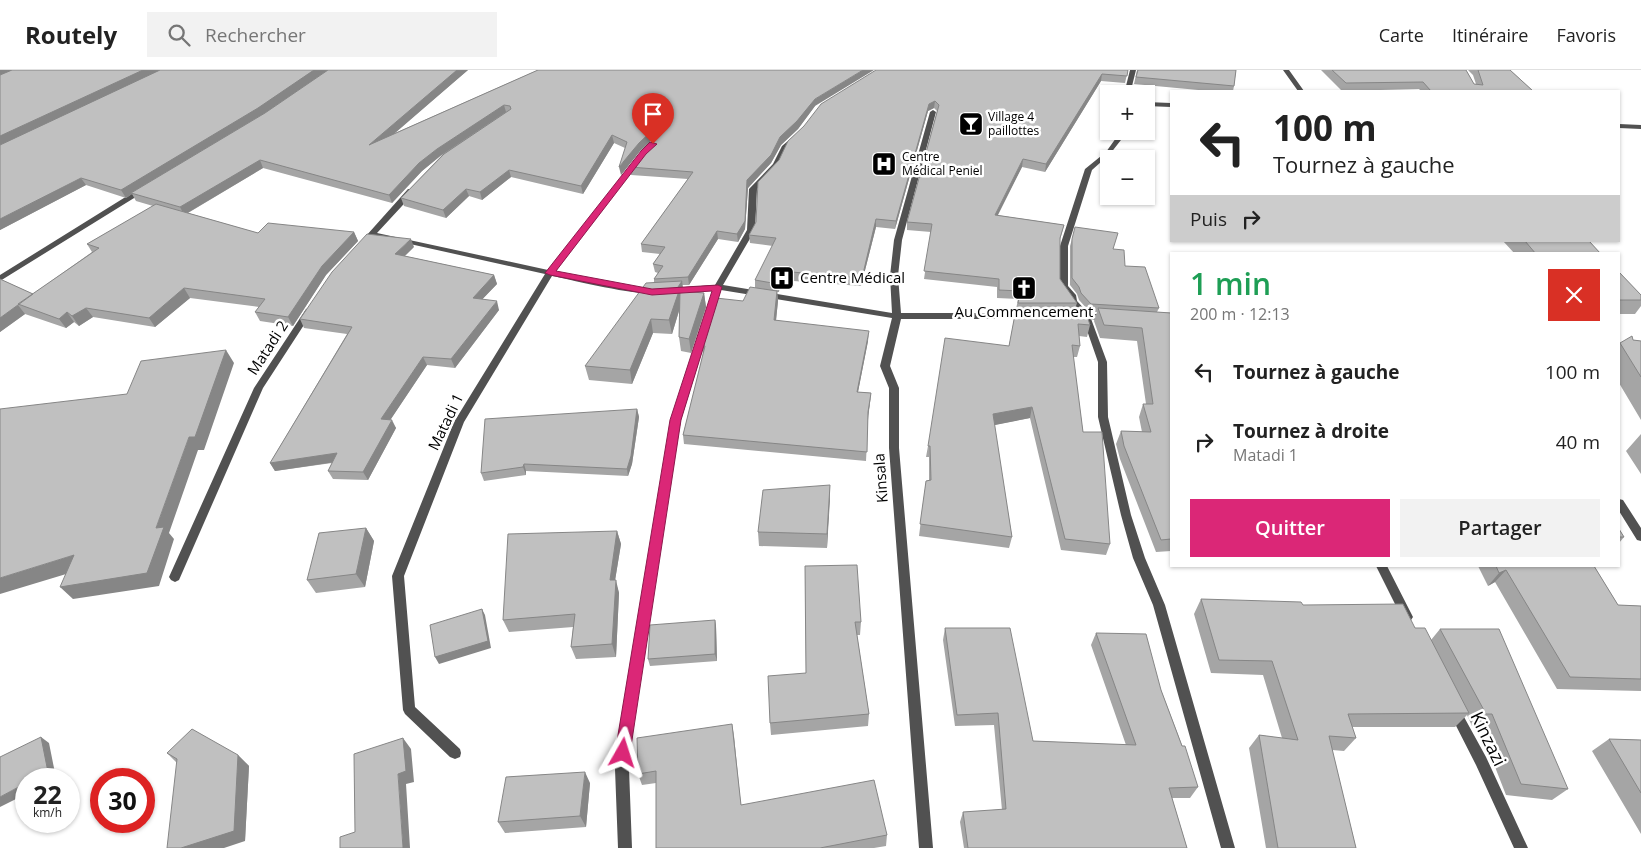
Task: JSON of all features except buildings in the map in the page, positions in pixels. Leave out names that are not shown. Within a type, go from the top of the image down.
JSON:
[{"type":"street","points":[[1129,85],[1133,70]]},
{"type":"street","points":[[1286,70],[1300,90]]},
{"type":"street","points":[[1155,104],[1170,105]]},
{"type":"street","name":"Kinsala","points":[[926,848],[894,448],[894,388],[885,366],[897,316],[894,276],[898,240],[933,112]]},
{"type":"street","points":[[1620,126],[1641,127]]},
{"type":"street","points":[[625,848],[622,768],[624,737],[674,429],[718,287],[752,230],[751,205],[753,189],[776,165],[784,147],[801,131]]},
{"type":"street","points":[[1118,140],[1108,153],[1089,169],[1064,246],[1064,287],[1072,295],[1072,302],[1086,316],[1100,353],[1103,368],[1101,401],[1103,417],[1109,436],[1126,515],[1139,558],[1159,606],[1228,848]]},
{"type":"street","name":"Matadi 1","points":[[455,753],[409,710],[398,576],[459,422],[550,273],[643,153]]},
{"type":"street","points":[[361,246],[419,182]]},
{"type":"street","points":[[0,279],[148,187]]},
{"type":"street","points":[[373,234],[550,273],[652,292],[718,287],[897,316],[1036,316]]},
{"type":"street","name":"Matadi 2","points":[[175,577],[259,388],[316,301]]},
{"type":"street","points":[[1066,316],[1121,318]]},
{"type":"street","points":[[1620,504],[1641,537]]},
{"type":"street","points":[[1382,567],[1413,628]]},
{"type":"street","name":"Kinzazi","points":[[1449,699],[1481,761],[1521,848]]},
{"type":"place","name":"Village 4 paillottes","points":[[971,124]]},
{"type":"place","name":"Centre Médical Peniel","points":[[884,164]]},
{"type":"place","name":"Centre Médical","points":[[782,278]]},
{"type":"place","name":"Au Commencement","points":[[1024,288]]},
{"type":"route","points":[[623,753],[624,737],[676,420],[718,287],[652,292],[550,273],[643,153],[653,144]]}]
